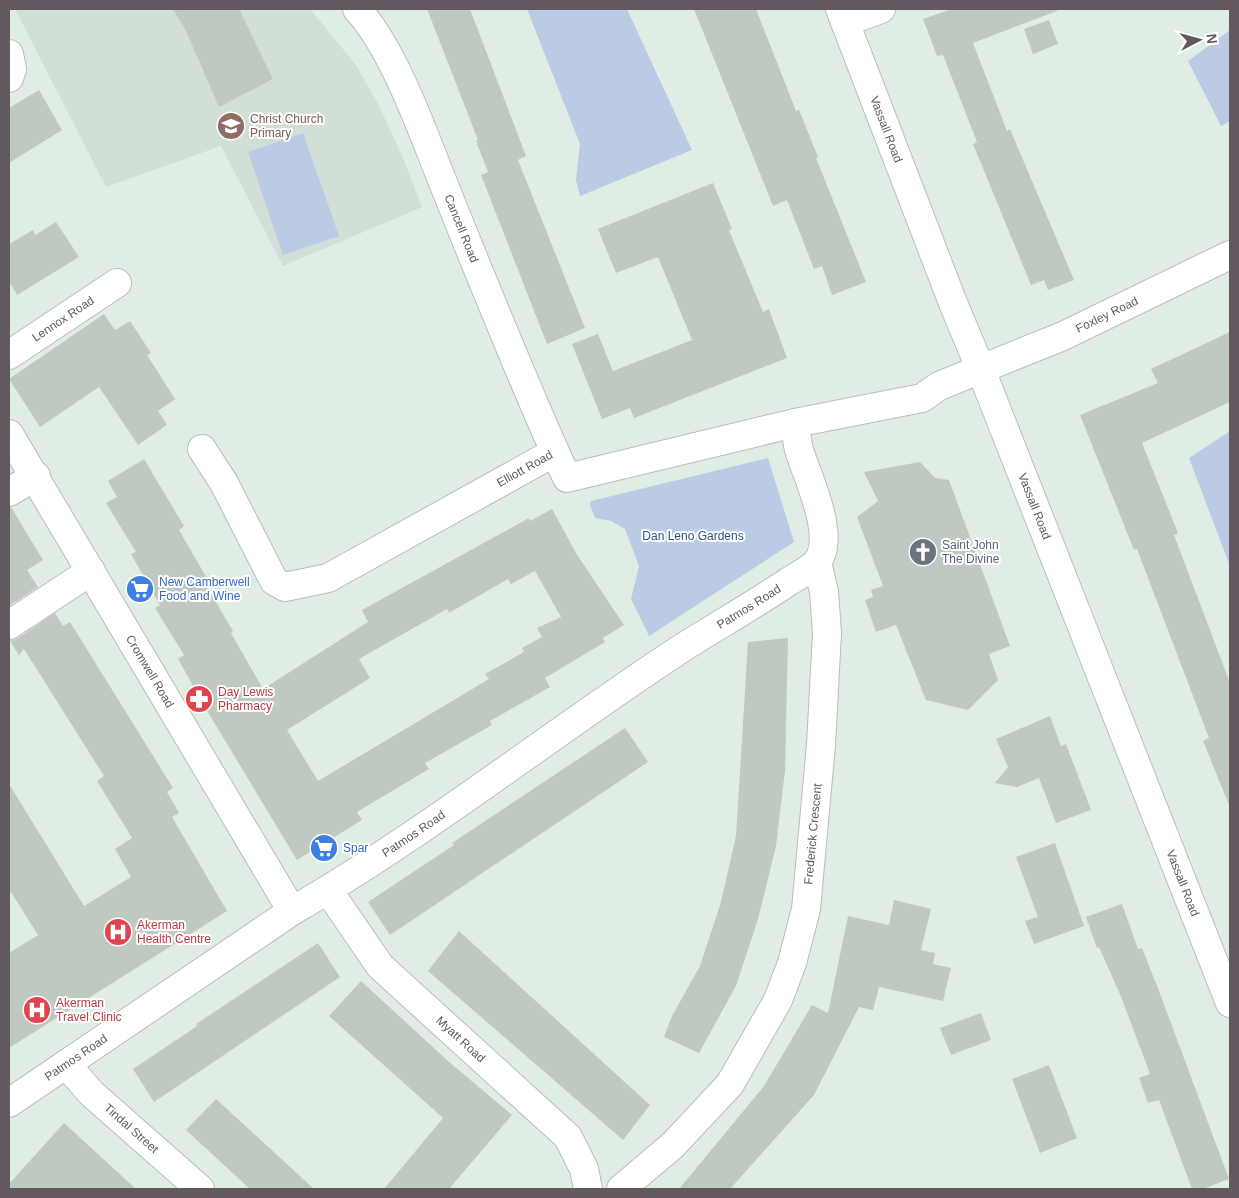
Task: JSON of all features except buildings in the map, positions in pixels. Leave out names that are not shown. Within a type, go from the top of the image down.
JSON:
[{"type":"street","name":"Cancell Road","points":[[357,9],[374,32],[408,100],[516,363],[555,452]]},
{"type":"street","points":[[842,16],[881,9]]},
{"type":"street","name":"Vassall Road","points":[[842,16],[953,303],[1230,1002]]},
{"type":"street","points":[[9,54],[12,69],[9,78]]},
{"type":"street","name":"Foxley Road","points":[[981,370],[1063,336],[1230,256]]},
{"type":"street","name":"Lennox Road","points":[[9,355],[117,283]]},
{"type":"street","name":"Elliott Road","points":[[202,449],[224,483],[274,581],[285,587],[328,578],[555,452],[568,478],[795,423],[922,398],[939,386],[981,370]]},
{"type":"street","name":"Frederick Crescent","points":[[621,1189],[674,1145],[730,1084],[778,1000],[792,963],[806,909],[821,745],[827,633],[824,592],[817,562],[822,548],[822,533],[816,497],[799,449],[795,423]]},
{"type":"street","name":"Cromwell Road","points":[[9,434],[36,476],[292,911]]},
{"type":"street","points":[[9,492],[36,476]]},
{"type":"street","name":"Patmos Road","points":[[9,1103],[292,911],[328,890],[465,800],[676,652],[765,598],[817,562]]},
{"type":"street","points":[[9,625],[91,571]]},
{"type":"street","name":"Myatt Road","points":[[328,890],[380,966],[568,1136],[584,1169],[588,1189]]},
{"type":"street","name":"Tindal Street","points":[[66,1064],[92,1093],[200,1189]]},
{"type":"shaded area","name":"Christ Church Primary","points":[[15,9],[310,9],[356,65],[379,106],[403,158],[422,207],[283,266],[221,146],[106,187]]},
{"type":"green space","points":[[527,9],[627,9],[692,150],[580,196],[576,180],[580,144]]},
{"type":"green space","points":[[1230,30],[1230,121],[1221,126],[1188,61]]},
{"type":"green space","points":[[303,133],[339,236],[283,255],[248,152]]},
{"type":"green space","points":[[1230,431],[1230,566],[1189,458]]},
{"type":"green space","name":"Dan Leno Gardens","points":[[768,458],[794,542],[649,636],[631,599],[639,566],[625,529],[611,521],[595,518],[590,505],[591,501]]},
{"type":"place","name":"Christ Church Primary","points":[[231,126]]},
{"type":"place","name":"Saint John The Divine","points":[[923,552]]},
{"type":"place","name":"New Camberwell Food and Wine","points":[[140,589]]},
{"type":"place","name":"Day Lewis Pharmacy","points":[[199,699]]},
{"type":"place","name":"Spar","points":[[324,848]]},
{"type":"place","name":"Akerman Health Centre","points":[[118,932]]},
{"type":"place","name":"Akerman Travel Clinic","points":[[37,1010]]}]
